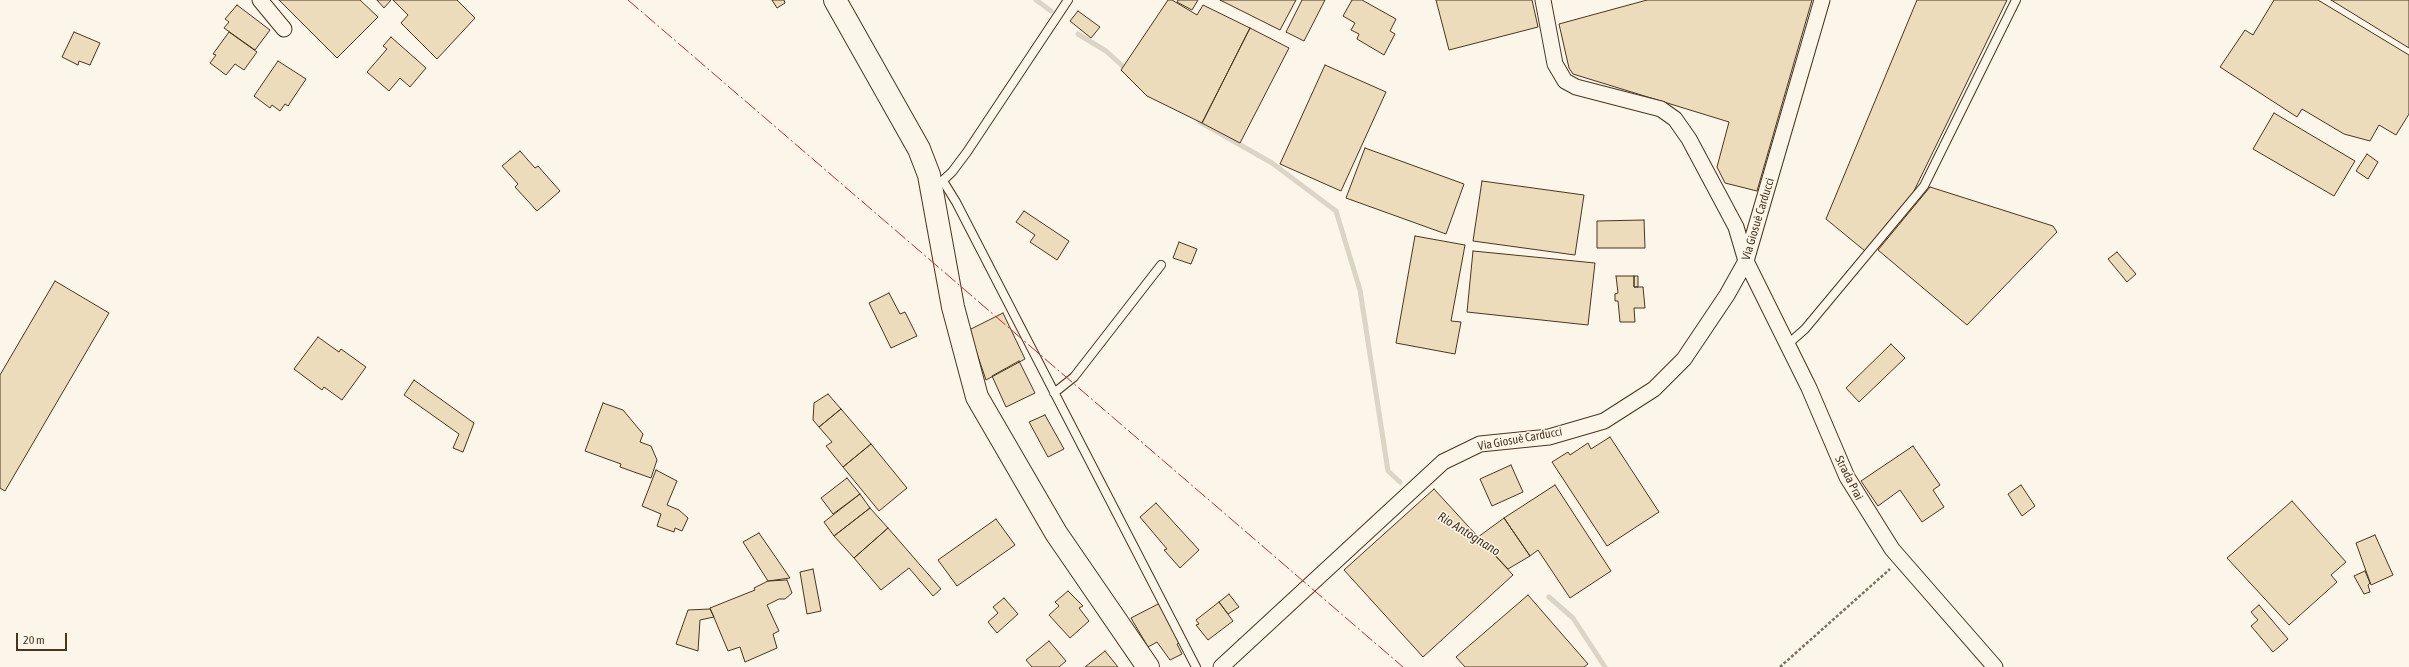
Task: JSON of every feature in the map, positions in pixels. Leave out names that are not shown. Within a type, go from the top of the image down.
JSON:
[{"type":"street","points":[[260,0],[284,29]]},
{"type":"street","points":[[835,0],[938,185],[952,307],[977,397],[1056,533],[1148,667]]},
{"type":"street","name":"Strada Prai","points":[[1543,0],[1555,64],[1565,81],[1576,87],[1661,109],[1675,119],[1689,139],[1736,227],[1746,261],[1788,344],[1847,477],[1877,527],[1901,559],[1995,667]]},
{"type":"street","name":"Via Giosuè Carducci","points":[[1221,667],[1443,462],[1480,444],[1549,437],[1604,421],[1654,389],[1684,359],[1727,295],[1746,261],[1822,0]]},
{"type":"lane","points":[[1068,0],[967,152],[938,185],[956,202],[1196,667]]},
{"type":"lane","points":[[1788,344],[1805,329],[1924,186],[2016,0]]},
{"type":"lane","points":[[1054,393],[1074,377],[1161,264]]},
{"type":"path","points":[[1780,667],[1901,559]]},
{"type":"building","points":[[279,0],[360,0],[378,17],[337,58]]},
{"type":"building","points":[[377,0],[391,0],[384,8]]},
{"type":"building","points":[[393,0],[457,0],[475,18],[437,59],[401,23],[408,15]]},
{"type":"building","points":[[772,0],[784,0],[785,3],[777,8]]},
{"type":"building","points":[[1168,0],[1172,0],[1197,15],[1203,5],[1250,28],[1202,123],[1147,96],[1121,70]]},
{"type":"building","points":[[1178,0],[1198,0],[1192,10],[1177,2]]},
{"type":"building","points":[[1220,0],[1296,0],[1280,30]]},
{"type":"building","points":[[1302,0],[1325,0],[1304,41],[1286,32]]},
{"type":"building","points":[[1352,0],[1362,0],[1396,19],[1390,31],[1395,34],[1384,55],[1357,39],[1359,34],[1351,30],[1355,23],[1343,16]]},
{"type":"building","points":[[1436,0],[1532,0],[1538,27],[1449,50]]},
{"type":"building","points":[[1647,0],[1812,0],[1757,191],[1725,183],[1717,167],[1729,122],[1573,74],[1569,68],[1559,24]]},
{"type":"building","points":[[1917,0],[2007,0],[1912,195],[1865,251],[1826,219]]},
{"type":"building","points":[[2274,0],[2318,0],[2409,55],[2409,114],[2396,135],[2379,125],[2370,141],[2344,134],[2302,109],[2297,117],[2220,67],[2245,30],[2253,35]]},
{"type":"building","points":[[2331,0],[2409,0],[2409,48]]},
{"type":"building","points":[[237,5],[270,30],[255,50],[224,28],[229,22],[225,19]]},
{"type":"building","points":[[1078,11],[1100,27],[1091,38],[1070,21]]},
{"type":"building","points":[[1250,28],[1289,48],[1240,143],[1202,123]]},
{"type":"building","points":[[74,32],[100,43],[90,65],[79,61],[78,65],[62,57]]},
{"type":"building","points":[[229,32],[257,52],[244,70],[235,64],[226,75],[210,63],[216,55],[213,54]]},
{"type":"building","points":[[391,37],[426,68],[410,87],[400,78],[389,91],[367,72],[387,49],[383,46]]},
{"type":"building","points":[[278,61],[306,79],[288,106],[285,104],[280,111],[272,105],[270,108],[254,96]]},
{"type":"building","points":[[1325,65],[1386,92],[1341,191],[1280,164]]},
{"type":"building","points":[[2274,113],[2355,161],[2334,196],[2253,149]]},
{"type":"building","points":[[1365,148],[1464,184],[1446,234],[1346,198]]},
{"type":"building","points":[[520,151],[535,168],[538,166],[560,191],[537,211],[515,187],[518,184],[502,166]]},
{"type":"building","points":[[2367,154],[2378,162],[2368,179],[2356,171]]},
{"type":"building","points":[[1482,181],[1584,195],[1575,255],[1473,241]]},
{"type":"building","points":[[1930,187],[2053,226],[2057,232],[1967,325],[1878,250]]},
{"type":"building","points":[[1024,211],[1069,241],[1057,260],[1030,242],[1035,235],[1016,222]]},
{"type":"building","points":[[1644,220],[1645,248],[1597,248],[1597,221]]},
{"type":"building","points":[[1415,236],[1465,245],[1451,321],[1461,322],[1455,354],[1396,343]]},
{"type":"building","points":[[1179,242],[1197,249],[1191,264],[1173,258]]},
{"type":"building","points":[[1473,251],[1595,263],[1588,325],[1467,312]]},
{"type":"building","points":[[2117,252],[2136,274],[2127,282],[2108,259]]},
{"type":"building","points":[[1616,276],[1634,276],[1634,287],[1643,287],[1645,308],[1634,308],[1635,322],[1620,322],[1618,301],[1615,301],[1615,294],[1618,293]]},
{"type":"building","points":[[1634,276],[1638,276],[1638,287],[1634,287]]},
{"type":"building","points":[[55,281],[109,313],[5,491],[0,488],[0,375]]},
{"type":"building","points":[[889,293],[900,314],[905,312],[917,336],[891,348],[869,303]]},
{"type":"building","points":[[1003,313],[1025,359],[986,380],[969,330]]},
{"type":"building","points":[[318,337],[339,352],[341,349],[366,367],[342,400],[324,387],[322,390],[294,369]]},
{"type":"building","points":[[1891,344],[1905,358],[1859,402],[1846,388]]},
{"type":"building","points":[[1019,361],[1035,393],[1006,407],[992,376]]},
{"type":"building","points":[[414,380],[474,423],[463,452],[453,448],[459,434],[404,395]]},
{"type":"building","points":[[828,394],[841,409],[819,427],[813,420],[814,403]]},
{"type":"building","points":[[603,403],[623,410],[643,434],[640,442],[651,446],[657,460],[651,478],[620,467],[621,464],[585,451]]},
{"type":"building","points":[[841,409],[871,444],[843,467],[826,446],[832,442],[819,427]]},
{"type":"building","points":[[1045,415],[1064,449],[1048,457],[1029,422]]},
{"type":"building","points":[[1610,437],[1659,512],[1607,546],[1552,462],[1568,452],[1570,455],[1588,443],[1591,449]]},
{"type":"building","points":[[871,444],[907,488],[879,511],[843,467]]},
{"type":"building","points":[[1913,446],[1940,485],[1933,490],[1944,507],[1922,522],[1900,490],[1878,506],[1861,481]]},
{"type":"building","points":[[1511,465],[1523,492],[1492,506],[1480,479]]},
{"type":"building","points":[[656,470],[677,481],[667,505],[679,510],[688,518],[682,531],[675,528],[674,532],[657,526],[661,514],[642,506]]},
{"type":"building","points":[[847,478],[860,494],[833,514],[821,498]]},
{"type":"building","points":[[1555,485],[1611,571],[1570,598],[1538,550],[1530,556],[1504,518]]},
{"type":"building","points":[[2021,485],[2035,506],[2022,516],[2008,494]]},
{"type":"building","points":[[1434,489],[1513,575],[1423,657],[1344,570]]},
{"type":"building","points":[[860,494],[870,508],[834,536],[824,522]]},
{"type":"building","points":[[2292,501],[2346,562],[2331,575],[2337,582],[2289,625],[2227,558]]},
{"type":"building","points":[[1156,503],[1199,550],[1180,568],[1164,550],[1167,549],[1140,517]]},
{"type":"building","points":[[870,508],[888,528],[854,558],[834,536]]},
{"type":"building","points":[[1504,518],[1530,556],[1508,569],[1478,537]]},
{"type":"building","points":[[996,519],[1015,545],[957,586],[938,560]]},
{"type":"building","points":[[888,528],[941,589],[933,596],[909,568],[881,590],[854,558]]},
{"type":"building","points":[[759,533],[790,578],[768,581],[743,542]]},
{"type":"building","points":[[2375,535],[2393,575],[2371,585],[2356,543]]},
{"type":"building","points":[[813,569],[821,611],[807,614],[800,572]]},
{"type":"building","points":[[2365,571],[2370,583],[2368,585],[2370,592],[2364,594],[2354,576]]},
{"type":"building","points":[[787,580],[792,593],[785,599],[779,599],[767,605],[779,631],[773,634],[777,648],[745,662],[740,647],[728,651],[710,608],[755,590],[754,588],[768,581]]},
{"type":"building","points":[[1068,591],[1083,606],[1079,608],[1089,621],[1070,638],[1049,615],[1059,606],[1055,602]]},
{"type":"building","points":[[1229,594],[1239,607],[1228,614],[1219,602]]},
{"type":"building","points":[[1528,595],[1588,664],[1584,667],[1465,667],[1456,657]]},
{"type":"building","points":[[1004,598],[1018,614],[997,633],[988,622],[998,613],[993,607]]},
{"type":"building","points":[[1219,602],[1233,621],[1208,640],[1196,625],[1199,624],[1196,620]]},
{"type":"building","points":[[1160,603],[1180,643],[1177,644],[1182,654],[1170,660],[1157,642],[1148,647],[1131,618]]},
{"type":"building","points":[[2259,605],[2288,639],[2273,652],[2251,626],[2258,620],[2251,612]]},
{"type":"building","points":[[710,609],[714,617],[700,620],[698,651],[676,644],[688,610]]},
{"type":"building","points":[[1049,641],[1066,661],[1059,667],[1032,667],[1026,660]]},
{"type":"building","points":[[1105,651],[1118,667],[1085,667]]},
{"type":"waterway","name":"Rio Antognano","points":[[1036,0],[1051,11]]},
{"type":"waterway","points":[[1078,34],[1106,51],[1127,70]]},
{"type":"waterway","points":[[1200,122],[1272,163],[1336,211],[1360,290],[1388,471],[1400,482]]},
{"type":"waterway","points":[[1549,597],[1573,618],[1605,667]]},
{"type":"power","points":[[628,0],[1403,667]]}]
